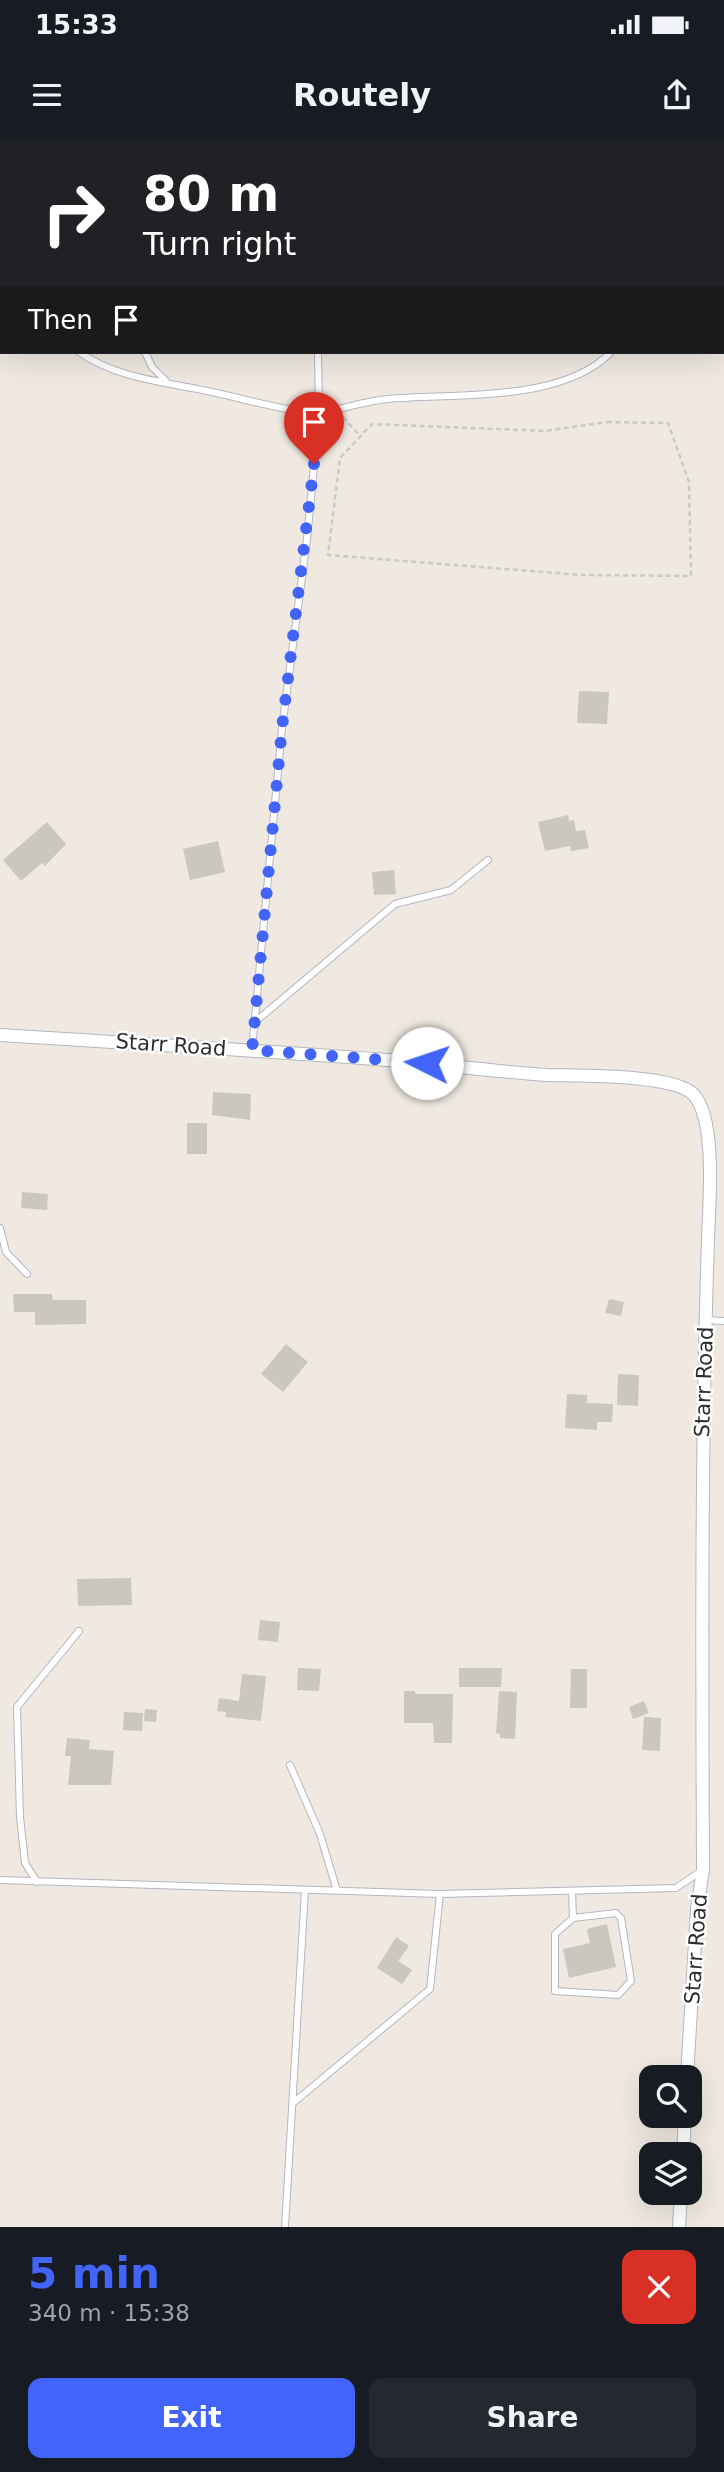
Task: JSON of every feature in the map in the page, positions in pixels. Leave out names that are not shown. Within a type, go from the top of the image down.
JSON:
[{"type":"street","name":"Starr Road","points":[[0,1035],[252,1050],[477,1067],[522,1073],[647,1080],[682,1087],[693,1094],[703,1107],[707,1124],[709,1213],[702,1434],[703,1870],[697,1909],[689,2065]]},
{"type":"street","points":[[679,2227],[680,2205]]},
{"type":"lane","points":[[82,354],[97,365],[130,377],[167,382],[281,410],[319,414],[386,399],[472,396],[539,387],[598,366],[609,354]]},
{"type":"lane","points":[[146,354],[152,367],[167,382]]},
{"type":"lane","points":[[252,1050],[282,728],[307,539],[319,414],[318,354]]},
{"type":"lane","points":[[254,1022],[395,904],[451,890],[488,860]]},
{"type":"lane","points":[[0,1228],[6,1252],[27,1274]]},
{"type":"lane","points":[[705,1320],[724,1321]]},
{"type":"lane","points":[[37,1882],[25,1863],[17,1707],[79,1631]]},
{"type":"lane","points":[[290,1765],[320,1834],[337,1891]]},
{"type":"lane","points":[[0,1880],[440,1894],[676,1888],[703,1870]]},
{"type":"lane","points":[[285,2227],[305,1890]]},
{"type":"lane","points":[[572,1891],[573,1918]]},
{"type":"lane","points":[[293,2103],[430,1989],[440,1894]]},
{"type":"lane","points":[[616,1913],[621,1918],[631,1981],[618,1995],[555,1991],[555,1934],[573,1918],[616,1913]]},
{"type":"path","points":[[336,410],[361,436]]},
{"type":"path","points":[[607,422],[667,423],[689,482],[691,576],[581,575],[328,555],[341,457],[361,436],[372,424],[545,431],[607,422]]},
{"type":"building","points":[[579,691],[609,692],[607,724],[577,723]]},
{"type":"building","points":[[568,815],[569,821],[574,820],[576,831],[585,830],[589,848],[571,851],[570,846],[545,851],[538,822]]},
{"type":"building","points":[[47,822],[66,844],[45,866],[42,863],[21,881],[3,860]]},
{"type":"building","points":[[218,841],[225,872],[190,880],[183,849]]},
{"type":"building","points":[[394,870],[396,894],[374,895],[372,872]]},
{"type":"building","points":[[213,1092],[251,1094],[250,1120],[212,1115]]},
{"type":"building","points":[[187,1123],[207,1123],[207,1154],[187,1154]]},
{"type":"building","points":[[22,1192],[48,1194],[47,1210],[21,1208]]},
{"type":"building","points":[[13,1294],[52,1294],[53,1300],[86,1300],[86,1324],[35,1325],[35,1312],[14,1312]]},
{"type":"building","points":[[609,1299],[624,1302],[621,1316],[605,1313]]},
{"type":"building","points":[[286,1344],[308,1362],[283,1392],[261,1374]]},
{"type":"building","points":[[618,1374],[639,1375],[638,1406],[617,1405]]},
{"type":"building","points":[[567,1394],[587,1395],[587,1403],[613,1404],[612,1422],[597,1422],[597,1430],[565,1428]]},
{"type":"building","points":[[131,1578],[132,1605],[78,1606],[77,1579]]},
{"type":"building","points":[[260,1620],[280,1622],[278,1642],[258,1640]]},
{"type":"building","points":[[298,1668],[321,1669],[319,1691],[297,1690]]},
{"type":"building","points":[[459,1668],[502,1668],[501,1687],[459,1687]]},
{"type":"building","points":[[571,1669],[587,1669],[587,1708],[570,1708]]},
{"type":"building","points":[[242,1674],[266,1676],[261,1721],[225,1717],[226,1712],[217,1711],[219,1698],[239,1701]]},
{"type":"building","points":[[404,1691],[415,1691],[415,1694],[453,1694],[452,1743],[434,1743],[433,1723],[404,1723]]},
{"type":"building","points":[[499,1691],[517,1692],[515,1739],[500,1738],[500,1734],[496,1733]]},
{"type":"building","points":[[644,1701],[649,1713],[633,1719],[629,1707]]},
{"type":"building","points":[[145,1709],[157,1710],[156,1722],[144,1721]]},
{"type":"building","points":[[124,1712],[143,1713],[142,1731],[123,1730]]},
{"type":"building","points":[[644,1717],[661,1718],[660,1751],[642,1750]]},
{"type":"building","points":[[67,1738],[90,1740],[89,1749],[114,1751],[111,1785],[68,1785],[71,1756],[65,1756]]},
{"type":"building","points":[[607,1924],[616,1967],[569,1978],[563,1949],[590,1943],[587,1929]]},
{"type":"building","points":[[396,1937],[409,1946],[398,1961],[412,1970],[402,1984],[377,1968]]},
{"type":"route","points":[[314,464],[282,728],[252,1050],[427,1063]]}]
